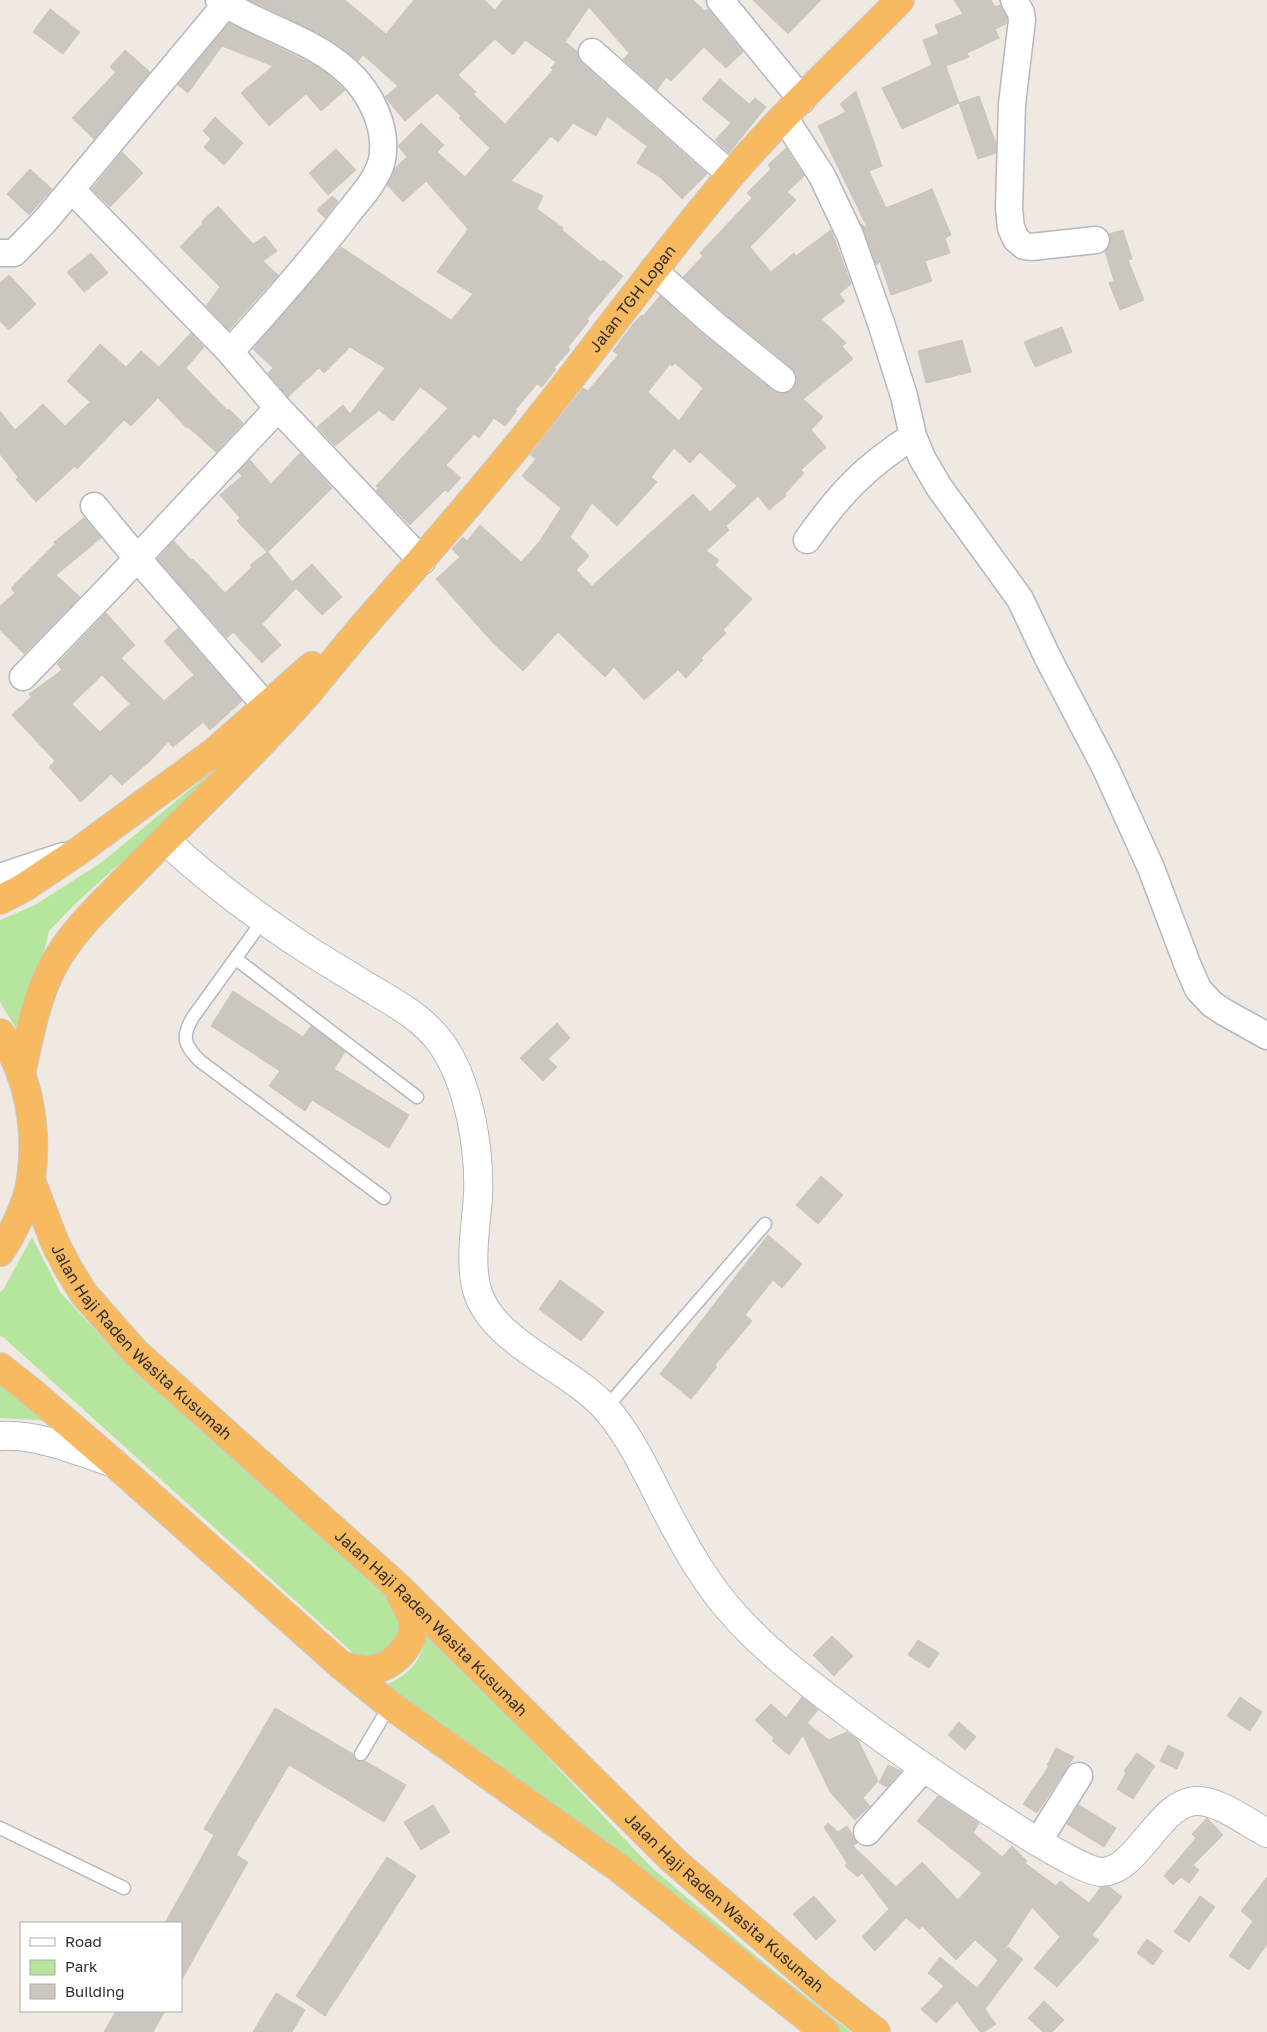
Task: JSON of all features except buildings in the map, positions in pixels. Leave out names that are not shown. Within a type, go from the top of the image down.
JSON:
[{"type":"highway","name":"Jalan TGH Lopan","points":[[378,609],[422,561],[538,421],[653,270],[731,175],[793,108],[900,0]]},
{"type":"highway","points":[[0,900],[23,888],[80,850],[214,752],[378,609]]},
{"type":"highway","points":[[21,1074],[31,1025],[53,966],[95,912],[233,774],[288,715],[378,609]]},
{"type":"highway","points":[[214,752],[233,774]]},
{"type":"highway","points":[[0,1033],[21,1074],[33,1126],[31,1180],[14,1232],[0,1252]]},
{"type":"highway","name":"Jalan Haji Raden Wasita Kusumah","points":[[31,1180],[55,1243],[68,1268],[84,1294],[136,1353],[396,1586],[674,1861],[823,1990],[876,2032]]},
{"type":"highway","name":"Jalan Haji Raden Wasita Kusumah","points":[[0,1367],[115,1464],[342,1666],[390,1705],[620,1869],[825,2032]]},
{"type":"highway","points":[[342,1666],[367,1670],[375,1669],[397,1658],[409,1644],[413,1631],[413,1622],[396,1586]]},
{"type":"street","points":[[720,0],[793,108],[850,236],[884,332],[904,396],[913,436],[922,458],[938,487],[1020,600],[1106,769],[1151,868],[1198,989],[1212,1004],[1267,1036]]},
{"type":"street","points":[[1014,0],[1022,20],[1012,113],[1009,209],[1013,234],[1020,244],[1031,247],[1096,240]]},
{"type":"street","points":[[0,252],[11,254],[19,249],[72,190],[223,2],[306,44],[330,58],[348,72],[362,87],[373,104],[382,133],[383,146],[381,161],[375,177],[358,201],[318,252],[230,352]]},
{"type":"street","points":[[592,52],[731,175]]},
{"type":"street","points":[[72,190],[230,352],[278,408],[422,561]]},
{"type":"street","points":[[653,270],[714,324],[782,379]]},
{"type":"street","points":[[23,677],[278,408]]},
{"type":"street","points":[[807,540],[829,509],[849,487],[883,455],[913,436]]},
{"type":"street","points":[[94,506],[266,706]]},
{"type":"street","points":[[165,840],[193,865],[264,919],[302,946],[413,1014],[438,1038],[449,1055],[467,1102],[475,1147],[478,1192],[474,1267],[476,1289],[481,1301],[496,1322],[508,1334],[580,1386],[606,1408],[641,1461],[681,1538],[713,1589],[737,1620],[818,1691],[924,1768],[1038,1842],[1093,1870],[1110,1871],[1123,1864],[1174,1810],[1190,1802],[1199,1801],[1217,1805],[1267,1834]]},
{"type":"street","points":[[0,877],[80,850]]},
{"type":"street","points":[[0,1436],[33,1439],[60,1445],[115,1464]]},
{"type":"street","points":[[867,1832],[924,1768]]},
{"type":"street","points":[[1038,1842],[1079,1776]]},
{"type":"lane","points":[[264,919],[188,1025],[185,1040],[186,1046],[200,1062],[384,1198]]},
{"type":"lane","points":[[236,959],[417,1097]]},
{"type":"lane","points":[[606,1408],[765,1224]]},
{"type":"lane","points":[[361,1754],[390,1705]]},
{"type":"lane","points":[[0,1828],[124,1888]]},
{"type":"green space","points":[[211,772],[218,779],[108,874],[49,931],[22,1038],[0,1002],[0,920],[35,905],[102,862]]},
{"type":"green space","points":[[32,1237],[60,1292],[109,1345],[405,1612],[406,1637],[388,1658],[360,1659],[0,1336],[0,1292],[3,1290]]},
{"type":"green space","points":[[0,1371],[51,1421],[0,1418]]},
{"type":"green space","points":[[426,1628],[652,1868],[769,1967],[851,2032],[829,2032],[377,1689],[397,1679],[412,1667],[422,1650]]}]
